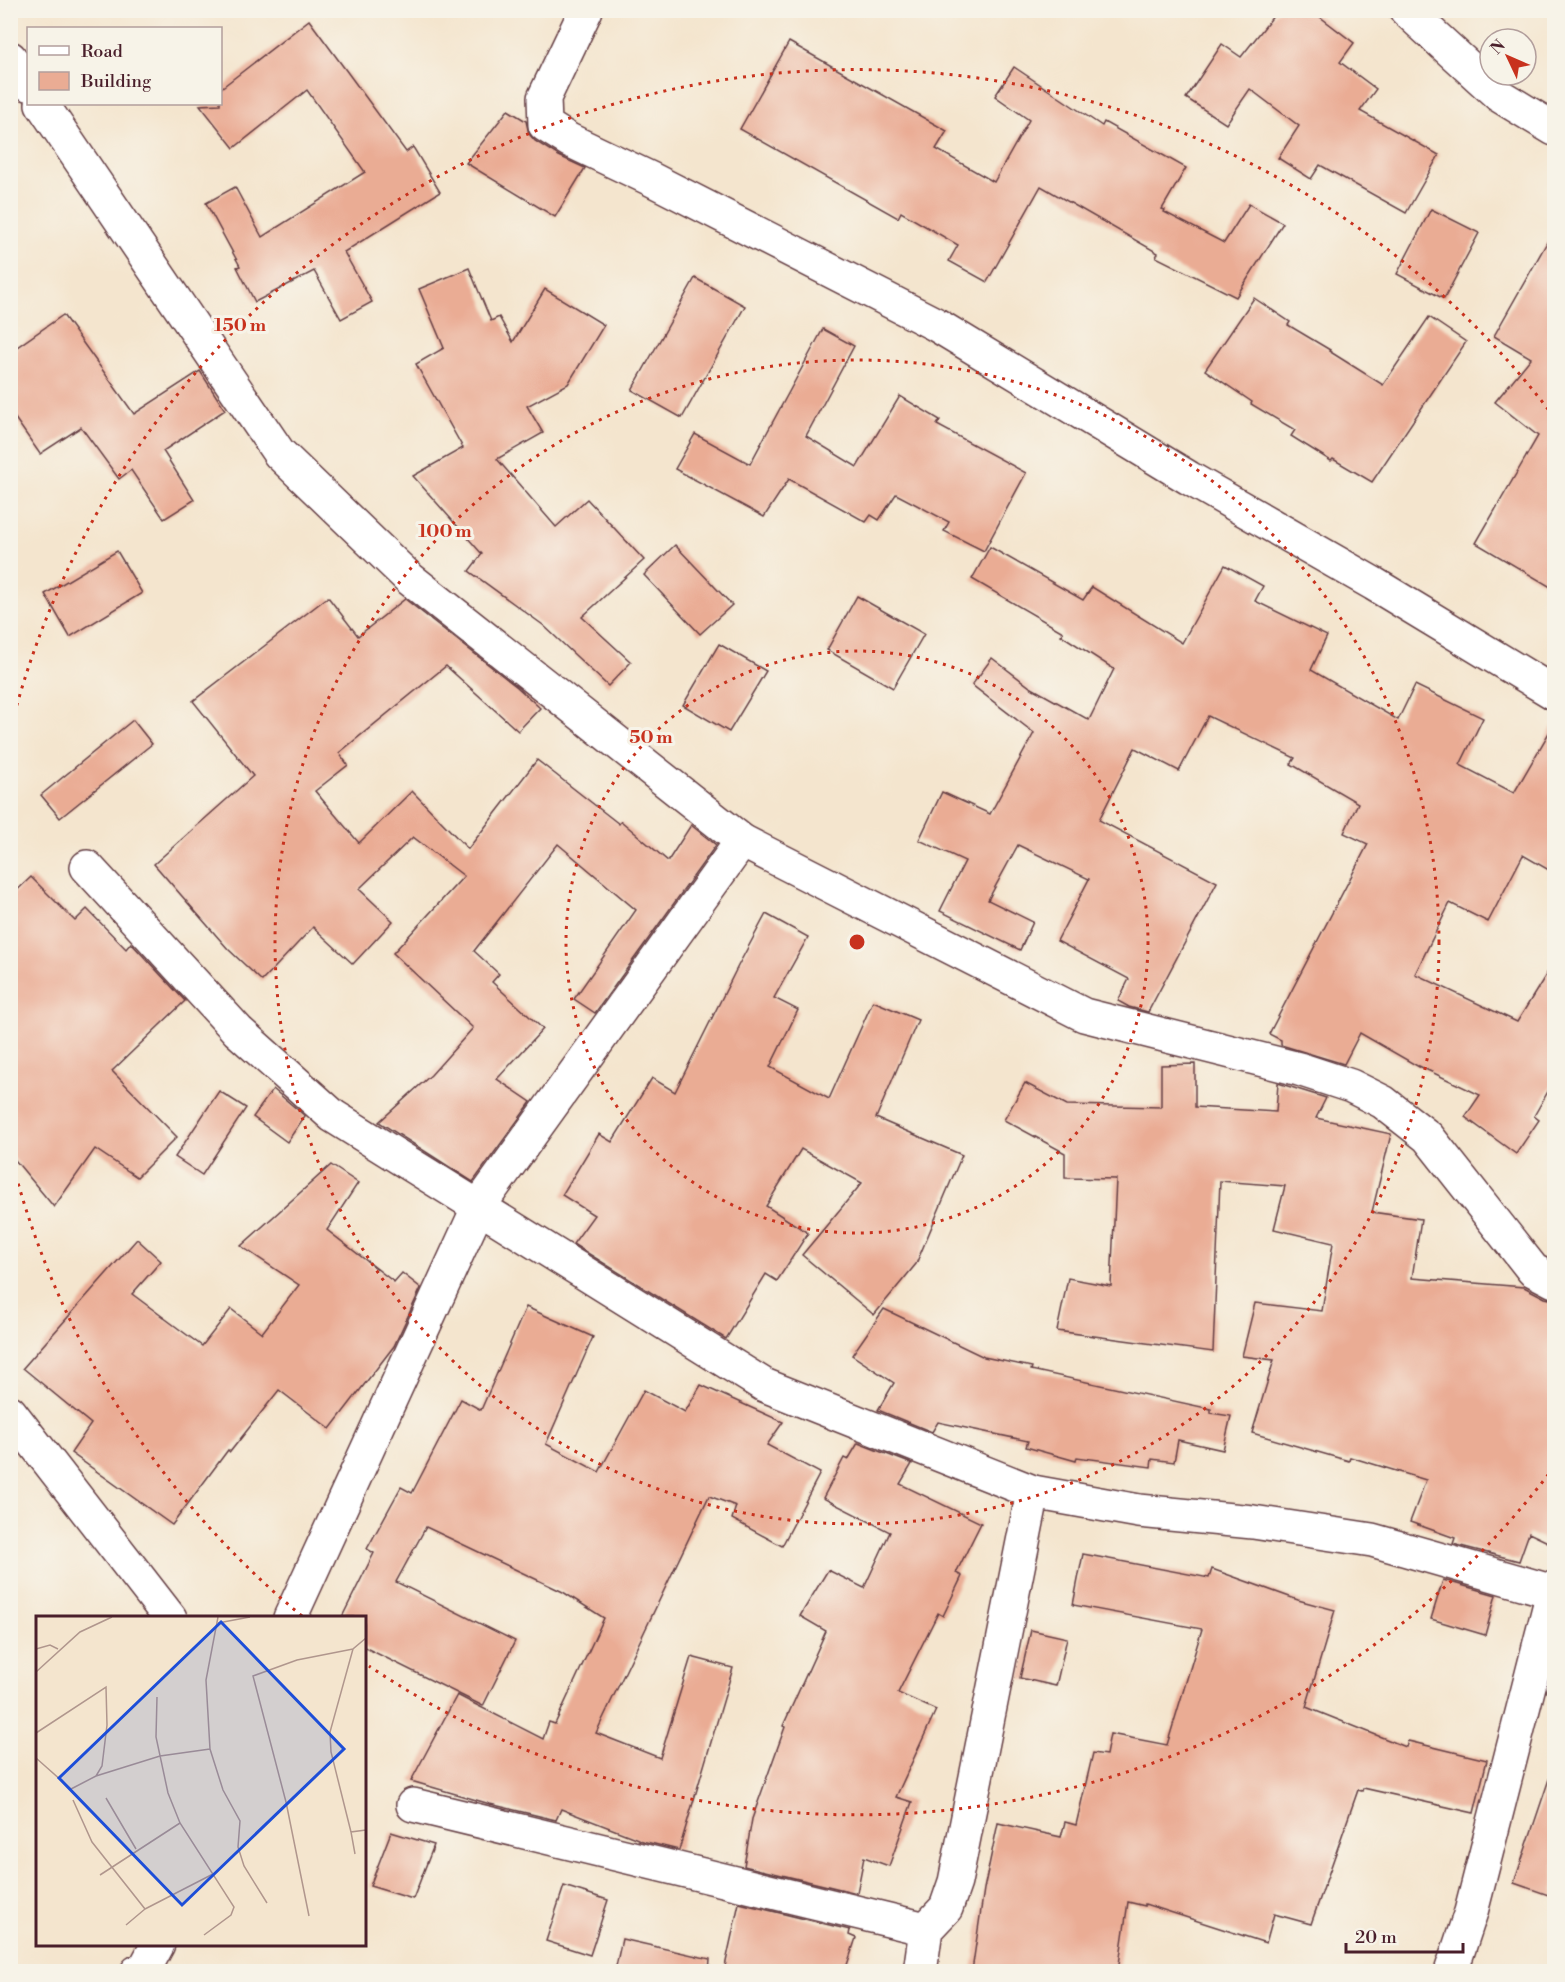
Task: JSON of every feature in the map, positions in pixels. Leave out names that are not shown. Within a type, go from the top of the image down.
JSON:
[{"type":"street","points":[[586,10],[544,98],[545,125],[569,140],[651,179],[935,324],[1189,478],[1374,584],[1554,693]]},
{"type":"street","points":[[1406,10],[1500,96],[1554,129]]},
{"type":"street","points":[[10,58],[27,83]]},
{"type":"street","points":[[43,105],[279,453],[410,579],[742,841],[1084,1015],[1299,1069],[1351,1086],[1383,1102],[1428,1137],[1533,1270],[1554,1281]]},
{"type":"street","points":[[290,1616],[479,1206],[742,841]]},
{"type":"street","points":[[87,867],[238,1031],[333,1116],[764,1385],[1033,1492],[1139,1511],[1253,1521],[1372,1540],[1554,1592],[1471,1912],[1451,1971]]},
{"type":"street","points":[[10,1412],[169,1616]]},
{"type":"street","points":[[920,1971],[926,1929],[946,1908],[955,1882],[1033,1492]]},
{"type":"street","points":[[413,1805],[926,1929]]},
{"type":"street","points":[[137,1971],[144,1970],[157,1946]]},
{"type":"building","points":[[1278,10],[1311,10],[1354,43],[1340,62],[1376,89],[1360,111],[1439,155],[1406,213],[1320,165],[1311,179],[1278,158],[1299,126],[1250,89],[1226,124],[1186,98],[1222,44],[1241,57]]},
{"type":"building","points":[[309,20],[406,152],[413,147],[440,192],[344,252],[372,302],[341,319],[314,271],[255,302],[237,267],[240,266],[206,203],[235,187],[262,237],[365,172],[307,90],[234,148],[200,105],[222,105],[222,87]]},
{"type":"building","points":[[789,42],[947,131],[936,149],[994,182],[1029,120],[995,96],[1014,67],[1102,126],[1104,122],[1186,168],[1162,209],[1165,210],[1164,212],[1224,243],[1249,204],[1283,223],[1236,297],[1156,257],[1158,253],[1041,186],[987,282],[949,261],[958,245],[901,212],[898,218],[740,129]]},
{"type":"building","points":[[508,110],[526,121],[529,134],[535,141],[585,168],[555,217],[466,163]]},
{"type":"building","points":[[1431,209],[1479,233],[1444,299],[1397,274]]},
{"type":"building","points":[[1554,230],[1554,589],[1476,543],[1538,436],[1495,402],[1531,358],[1494,336]]},
{"type":"building","points":[[469,268],[491,321],[499,317],[513,342],[545,289],[604,325],[568,384],[527,406],[543,433],[497,459],[556,527],[587,499],[644,560],[582,617],[631,662],[608,686],[543,625],[469,571],[482,554],[413,476],[463,448],[416,364],[444,348],[419,289]]},
{"type":"building","points":[[695,278],[745,306],[682,418],[632,390]]},
{"type":"building","points":[[1254,298],[1290,322],[1288,325],[1383,385],[1429,317],[1466,342],[1372,482],[1333,459],[1331,461],[1291,436],[1295,430],[1251,404],[1252,402],[1205,370]]},
{"type":"building","points":[[63,315],[134,414],[200,371],[225,410],[163,451],[194,500],[164,519],[131,470],[119,479],[81,427],[40,454],[10,411],[10,352]]},
{"type":"building","points":[[823,329],[854,346],[806,436],[857,467],[900,396],[940,420],[937,425],[1026,473],[984,551],[944,531],[949,522],[896,494],[879,520],[871,515],[866,522],[789,479],[764,517],[675,469],[695,434],[750,464]]},
{"type":"building","points":[[675,545],[732,605],[700,634],[644,575]]},
{"type":"building","points":[[990,547],[1083,600],[1092,587],[1182,643],[1225,565],[1263,586],[1255,601],[1327,636],[1311,670],[1398,720],[1415,685],[1483,718],[1460,765],[1514,793],[1554,724],[1554,873],[1523,855],[1488,922],[1450,903],[1415,974],[1517,1022],[1554,962],[1554,1081],[1534,1116],[1539,1120],[1516,1154],[1465,1117],[1480,1095],[1419,1067],[1360,1033],[1344,1064],[1281,1045],[1281,1040],[1269,1034],[1368,844],[1344,833],[1358,803],[1291,764],[1295,758],[1208,716],[1179,771],[1135,748],[1099,820],[1217,882],[1148,1012],[1129,1007],[1118,1001],[1129,979],[1057,941],[1089,879],[1018,845],[988,900],[1033,922],[1020,950],[940,911],[965,861],[919,840],[942,792],[990,814],[1034,733],[972,685],[992,658],[1030,687],[1089,720],[1114,669],[1061,635],[1063,632],[972,579]]},
{"type":"building","points":[[117,551],[142,593],[70,637],[45,594]]},
{"type":"building","points":[[857,596],[924,634],[893,688],[827,650]]},
{"type":"building","points":[[328,597],[358,636],[405,599],[517,687],[540,708],[518,731],[446,666],[339,753],[348,765],[315,791],[359,843],[412,791],[468,849],[537,760],[619,824],[621,821],[668,861],[691,825],[716,845],[595,1013],[574,999],[636,910],[558,844],[474,951],[499,974],[492,982],[543,1029],[497,1079],[531,1102],[473,1182],[379,1122],[431,1075],[473,1028],[393,953],[464,876],[413,837],[359,889],[393,921],[353,964],[313,927],[262,981],[228,949],[154,864],[253,776],[193,701]]},
{"type":"building","points":[[719,644],[766,671],[729,732],[683,705]]},
{"type":"building","points":[[133,720],[152,744],[60,818],[41,795]]},
{"type":"building","points":[[31,877],[75,921],[87,909],[126,949],[131,943],[185,1001],[112,1071],[177,1137],[137,1177],[95,1149],[54,1207],[10,1154],[10,897]]},
{"type":"building","points":[[766,914],[808,937],[774,998],[798,1010],[770,1067],[829,1099],[873,1001],[918,1020],[876,1118],[962,1155],[916,1264],[874,1315],[802,1255],[862,1183],[801,1149],[766,1206],[808,1233],[777,1281],[766,1274],[726,1339],[573,1244],[594,1215],[562,1195],[599,1134],[612,1142],[652,1078],[675,1092]]},
{"type":"building","points":[[1195,1064],[1195,1107],[1276,1112],[1278,1083],[1326,1098],[1316,1118],[1391,1134],[1372,1212],[1421,1219],[1412,1278],[1524,1287],[1554,1300],[1554,1545],[1529,1533],[1519,1561],[1453,1544],[1455,1538],[1410,1522],[1426,1480],[1350,1457],[1349,1461],[1252,1433],[1274,1360],[1242,1356],[1255,1303],[1322,1311],[1333,1243],[1274,1229],[1285,1186],[1220,1181],[1213,1352],[1057,1331],[1068,1278],[1111,1286],[1116,1179],[1065,1178],[1065,1153],[1004,1120],[1025,1083],[1067,1105],[1161,1107],[1161,1065]]},
{"type":"building","points":[[273,1089],[305,1116],[287,1142],[253,1117]]},
{"type":"building","points":[[219,1091],[246,1108],[202,1175],[175,1157]]},
{"type":"building","points":[[331,1165],[358,1183],[327,1230],[394,1282],[402,1273],[421,1288],[394,1346],[330,1429],[279,1390],[230,1452],[228,1450],[172,1525],[71,1453],[91,1424],[23,1368],[137,1239],[161,1261],[132,1294],[202,1346],[231,1309],[262,1333],[299,1285],[241,1246]]},
{"type":"building","points":[[526,1307],[593,1337],[546,1444],[599,1472],[644,1390],[685,1412],[701,1385],[783,1422],[767,1445],[820,1473],[782,1546],[732,1519],[736,1506],[709,1496],[596,1733],[660,1758],[691,1657],[733,1668],[679,1850],[638,1840],[561,1809],[556,1820],[411,1781],[457,1695],[543,1739],[549,1722],[555,1724],[604,1618],[563,1592],[426,1527],[396,1582],[515,1641],[483,1706],[366,1648],[366,1616],[342,1616],[374,1553],[367,1549],[401,1487],[412,1493],[461,1399],[481,1410]]},
{"type":"building","points":[[884,1309],[984,1357],[1032,1367],[1031,1370],[1211,1409],[1211,1413],[1231,1416],[1223,1450],[1178,1440],[1174,1462],[1152,1459],[1151,1467],[1077,1457],[1076,1461],[1026,1447],[1028,1441],[938,1422],[932,1432],[878,1410],[894,1383],[852,1355]]},
{"type":"building","points":[[858,1443],[912,1464],[900,1484],[981,1523],[956,1573],[962,1576],[943,1616],[938,1613],[898,1693],[936,1710],[896,1797],[912,1802],[889,1866],[864,1857],[857,1893],[744,1866],[752,1819],[785,1727],[783,1726],[826,1631],[800,1616],[828,1570],[864,1588],[890,1532],[823,1498],[844,1458],[848,1460]]},
{"type":"building","points":[[1083,1554],[1209,1578],[1212,1569],[1298,1600],[1335,1610],[1306,1707],[1406,1747],[1408,1741],[1487,1760],[1474,1813],[1363,1788],[1362,1791],[1358,1790],[1311,1924],[1274,1914],[1266,1943],[1145,1904],[1145,1906],[1128,1902],[1118,1971],[972,1971],[984,1889],[998,1823],[1061,1837],[1065,1822],[1076,1825],[1093,1753],[1106,1755],[1110,1734],[1167,1745],[1202,1629],[1073,1605]]},
{"type":"building","points":[[1443,1580],[1496,1595],[1485,1635],[1431,1619]]},
{"type":"building","points":[[1031,1630],[1067,1638],[1056,1686],[1020,1678]]},
{"type":"building","points":[[1549,1779],[1554,1780],[1554,1897],[1514,1883]]},
{"type":"building","points":[[391,1832],[434,1845],[413,1899],[370,1886]]},
{"type":"building","points":[[564,1886],[608,1900],[590,1955],[546,1941]]},
{"type":"building","points":[[739,1903],[850,1930],[849,1935],[856,1938],[845,1971],[724,1971]]},
{"type":"building","points":[[622,1939],[710,1959],[709,1971],[615,1971]]}]
